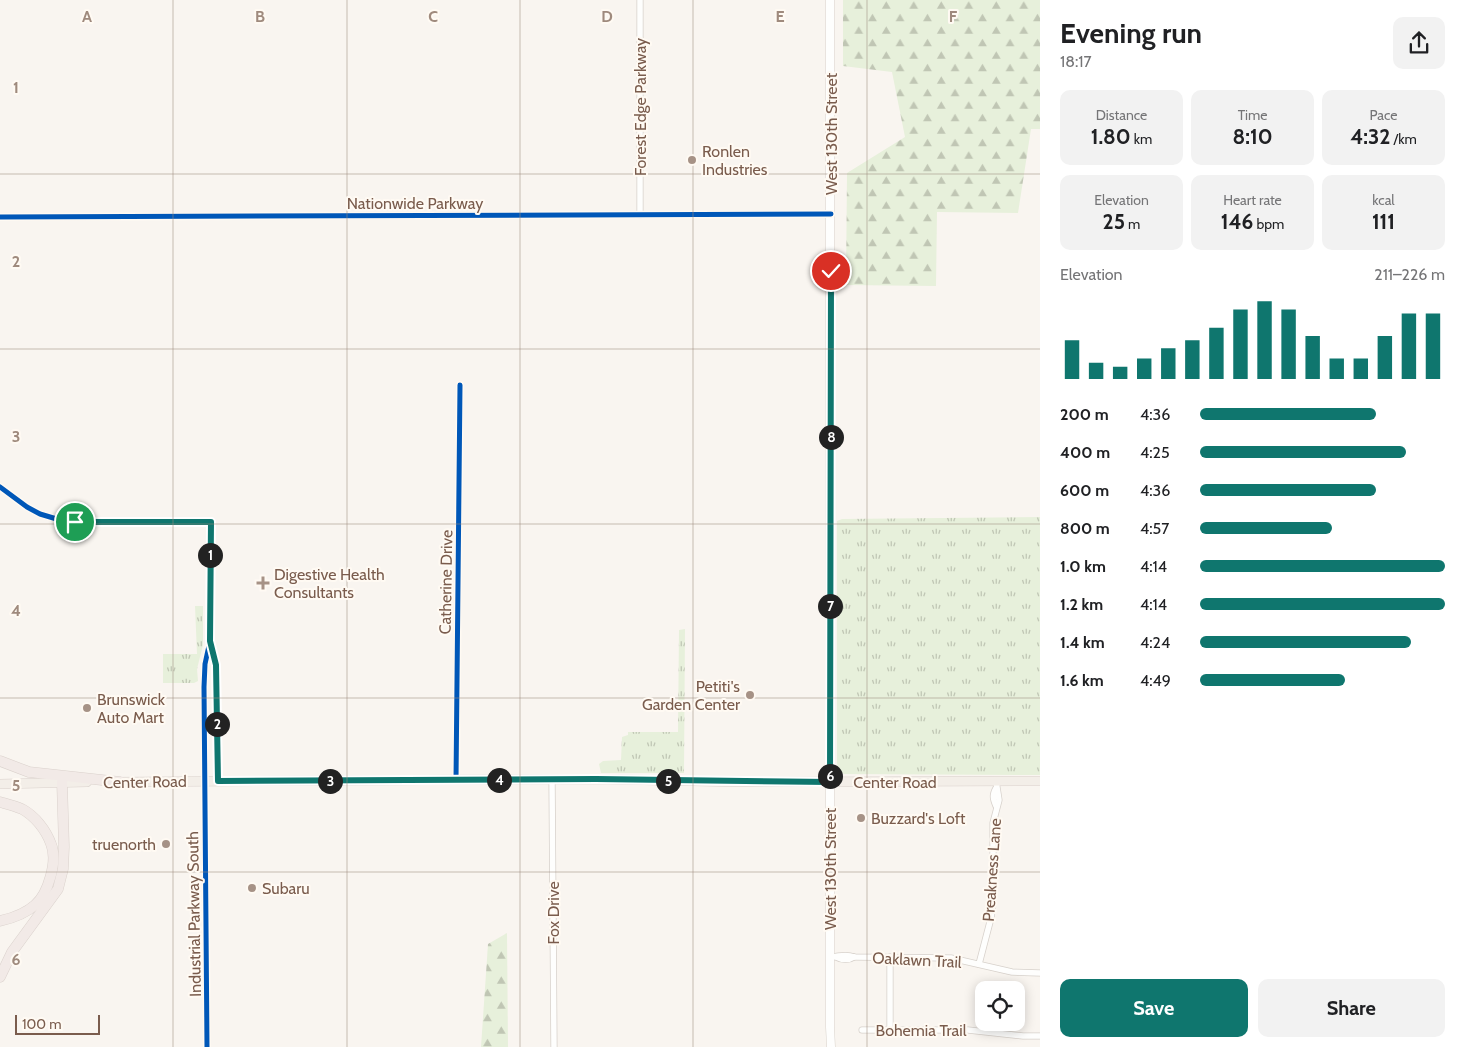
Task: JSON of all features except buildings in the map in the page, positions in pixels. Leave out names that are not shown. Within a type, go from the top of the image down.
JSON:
[{"type":"highway","points":[[0,761],[29,772],[120,782]]},
{"type":"highway","points":[[0,977],[12,952],[58,890],[63,870],[64,847],[62,782]]},
{"type":"highway","points":[[0,802],[22,810],[42,826],[52,846],[53,870],[47,889],[36,905],[18,916],[0,921]]},
{"type":"main road","name":"West 130th Street","points":[[830,0],[830,782],[833,957],[831,1047]]},
{"type":"main road","name":"Center Road","points":[[0,784],[62,782],[552,780],[996,784],[1040,781]]},
{"type":"street","name":"Forest Edge Parkway","points":[[640,0],[640,215]]},
{"type":"street","name":"Nationwide Parkway","points":[[0,217],[831,214]]},
{"type":"street","name":"Catherine Drive","points":[[456,780],[460,385]]},
{"type":"street","points":[[0,487],[27,508],[60,520],[82,522],[211,522],[210,641],[216,665],[218,781]]},
{"type":"street","name":"Industrial Parkway South","points":[[207,1047],[204,687],[210,641]]},
{"type":"street","name":"Fox Drive","points":[[552,780],[554,1047]]},
{"type":"street","name":"Preakness Lane","points":[[979,964],[992,912],[996,806],[993,800],[993,793],[996,784]]},
{"type":"street","name":"Oaklawn Trail","points":[[833,957],[850,955],[854,957],[951,958],[1017,973],[1040,973]]},
{"type":"street","points":[[890,957],[890,1030]]},
{"type":"street","name":"Bohemia Trail","points":[[862,1030],[968,1030],[1040,1036]]},
{"type":"green space","points":[[843,0],[1040,0],[1040,129],[1031,129],[1018,213],[937,212],[936,286],[846,285],[847,173],[905,137],[892,72],[843,66]]},
{"type":"green space","points":[[1040,517],[1040,775],[844,774],[839,771],[837,763],[837,521],[842,519]]},
{"type":"green space","points":[[195,606],[203,606],[203,645],[197,669],[198,681],[194,683],[163,683],[163,654],[197,654]]},
{"type":"green space","points":[[685,629],[684,773],[601,773],[599,764],[603,761],[621,760],[622,737],[628,735],[628,732],[678,732],[679,630]]},
{"type":"green space","points":[[507,933],[508,1047],[481,1047],[488,944]]},
{"type":"cycle path","points":[[0,217],[831,214]]},
{"type":"cycle path","points":[[456,780],[460,385]]},
{"type":"cycle path","points":[[0,487],[27,507],[40,514],[60,520],[82,522],[211,522],[210,641],[205,664],[204,687],[207,1047]]},
{"type":"place","name":"Ronlen Industries","points":[[692,160]]},
{"type":"place","name":"Digestive Health Consultants","points":[[263,583]]},
{"type":"place","name":"Petiti's Garden Center","points":[[750,695]]},
{"type":"place","name":"Brunswick Auto Mart","points":[[87,708]]},
{"type":"place","name":"Buzzard's Loft","points":[[861,818]]},
{"type":"place","name":"truenorth","points":[[166,844]]},
{"type":"place","name":"Subaru","points":[[252,888]]},
{"type":"route","points":[[75,522],[211,522],[210,641],[216,665],[218,781],[596,779],[830,782],[831,271]]}]
